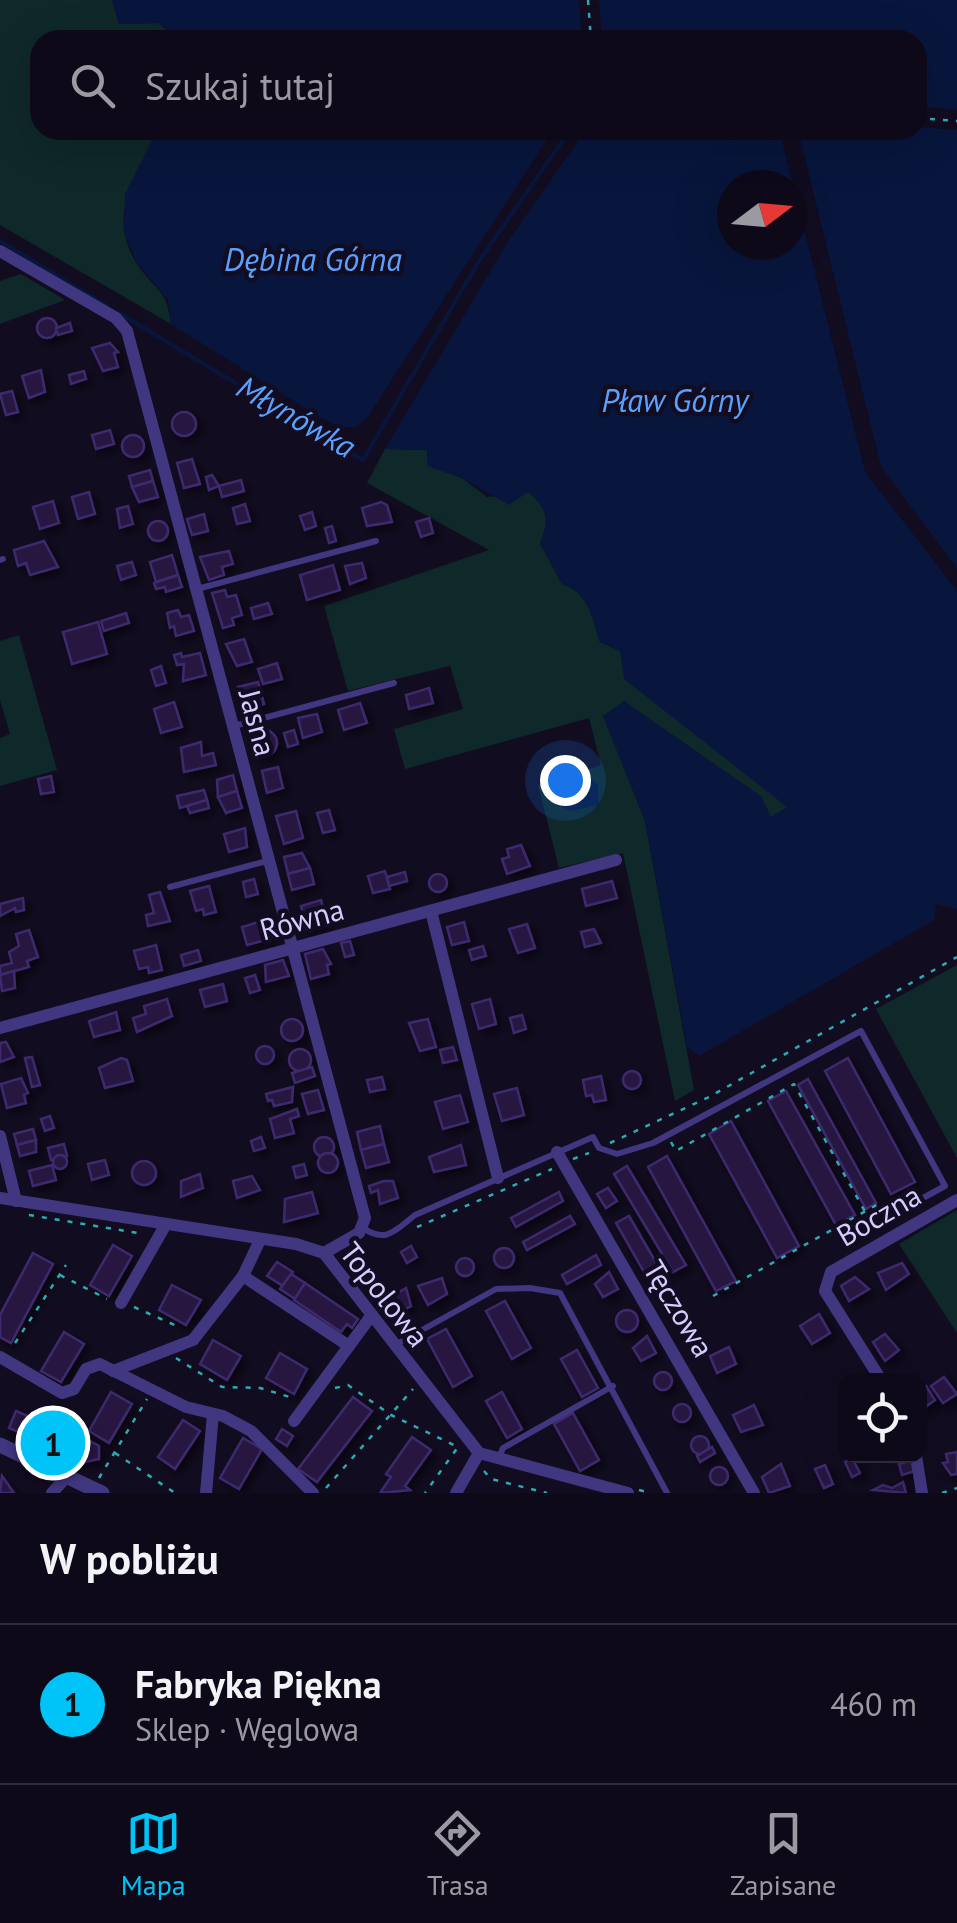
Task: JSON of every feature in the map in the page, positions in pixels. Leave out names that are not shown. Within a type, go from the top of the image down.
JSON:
[{"type":"street","name":"Jasna","points":[[0,251],[116,318],[128,331],[365,1218],[363,1228]]},
{"type":"street","name":"Równa","points":[[0,1028],[616,860]]},
{"type":"street","points":[[431,912],[498,1178]]},
{"type":"street","points":[[0,1136],[16,1201]]},
{"type":"street","name":"Tęczowa","points":[[557,1152],[754,1493]]},
{"type":"street","name":"Topolowa","points":[[0,1198],[324,1253],[479,1453]]},
{"type":"street","name":"Boczna","points":[[877,1373],[825,1290],[826,1280],[831,1272],[957,1200]]},
{"type":"street","points":[[121,1304],[166,1224]]},
{"type":"street","points":[[324,1253],[363,1228]]},
{"type":"street","points":[[113,1371],[193,1340],[243,1276],[260,1240]]},
{"type":"street","points":[[243,1276],[348,1346]]},
{"type":"street","points":[[294,1421],[371,1316]]},
{"type":"street","points":[[0,1358],[62,1393],[74,1389],[93,1364],[214,1414],[251,1430],[314,1493]]},
{"type":"street","points":[[206,1493],[214,1414]]},
{"type":"street","points":[[0,1445],[100,1486]]},
{"type":"street","points":[[456,1493],[479,1453],[628,1493]]},
{"type":"street","points":[[917,1463],[922,1493]]},
{"type":"street","points":[[52,1493],[68,1475]]},
{"type":"lane","points":[[196,589],[376,541]]},
{"type":"lane","points":[[232,726],[394,683]]},
{"type":"lane","points":[[170,887],[268,860]]},
{"type":"lane","points":[[363,1228],[382,1237],[392,1235],[415,1216],[592,1137],[599,1148],[616,1154],[653,1143],[861,1031],[945,1186],[890,1216]]},
{"type":"lane","points":[[394,1346],[496,1288],[560,1293],[613,1386],[666,1493]]},
{"type":"lane","points":[[498,1459],[504,1448],[613,1386]]},
{"type":"path","points":[[588,0],[590,30]]},
{"type":"path","points":[[927,119],[957,121]]},
{"type":"path","points":[[870,1005],[957,957]]},
{"type":"path","points":[[663,1146],[671,1141],[676,1150],[794,1084],[874,1226]]},
{"type":"path","points":[[714,1296],[882,1202]]},
{"type":"path","points":[[28,1212],[30,1217],[97,1228]]},
{"type":"path","points":[[16,1343],[66,1265]]},
{"type":"path","points":[[322,1493],[416,1386]]},
{"type":"path","points":[[100,1486],[152,1391]]},
{"type":"path","points":[[425,1493],[458,1446]]},
{"type":"path","points":[[115,1453],[175,1493]]},
{"type":"path","points":[[942,1493],[957,1488]]},
{"type":"green space","points":[[0,0],[112,0],[119,24],[158,23],[166,30],[30,30],[30,140],[154,140],[128,196],[124,228],[137,264],[163,296],[171,324],[0,225]]},
{"type":"green space","points":[[21,274],[65,300],[0,324],[0,281]]},
{"type":"green space","points":[[385,449],[427,450],[428,466],[462,478],[487,497],[528,492],[535,498],[545,515],[540,543],[562,584],[584,599],[600,642],[620,651],[788,808],[771,818],[603,715],[645,821],[694,1090],[675,1101],[623,853],[559,868],[538,785],[601,765],[589,718],[405,769],[394,729],[463,709],[450,666],[348,691],[324,606],[489,550],[367,483]]},
{"type":"green space","points":[[19,635],[57,770],[0,786],[0,738],[10,734],[0,700],[0,641]]},
{"type":"green space","points":[[957,965],[957,1158],[876,1009]]},
{"type":"green space","points":[[957,1210],[957,1333],[899,1244]]},
{"type":"water","points":[[112,0],[579,0],[581,30],[166,30],[158,23],[119,24]]},
{"type":"water","points":[[599,0],[957,0],[957,110],[927,107],[927,30],[601,30]]},
{"type":"water","points":[[927,128],[957,130],[957,568],[881,466],[800,140],[927,140]]},
{"type":"water","name":"Dębina Górna","points":[[152,140],[547,140],[367,418],[356,427],[339,427],[316,415],[171,324],[168,300],[137,263],[124,233],[125,194]]},
{"type":"water","name":"Pław Górny","points":[[579,140],[782,140],[789,170],[717,170],[717,260],[807,260],[807,241],[865,472],[957,591],[957,909],[936,904],[934,920],[699,1056],[687,1047],[645,821],[603,716],[624,701],[761,796],[771,817],[787,807],[624,679],[620,651],[600,642],[584,600],[562,584],[540,543],[545,515],[535,498],[528,492],[509,505],[462,478],[428,466],[427,450],[385,449],[509,240]]},
{"type":"water","points":[[590,778],[598,785],[599,805],[570,811],[556,804],[557,787]]},
{"type":"building","points":[[47,318],[57,328],[47,338],[37,328]]},
{"type":"building","points":[[70,323],[72,331],[58,335],[56,328]]},
{"type":"building","points":[[110,343],[118,352],[114,353],[118,367],[103,371],[92,348]]},
{"type":"building","points":[[41,370],[45,392],[29,398],[22,376]]},
{"type":"building","points":[[84,371],[86,379],[71,384],[69,375]]},
{"type":"building","points":[[12,391],[18,412],[6,415],[0,394]]},
{"type":"building","points":[[184,412],[196,424],[184,436],[172,424]]},
{"type":"building","points":[[110,430],[114,444],[96,449],[92,435]]},
{"type":"building","points":[[133,435],[141,438],[141,454],[133,457],[125,454],[122,446],[125,438]]},
{"type":"building","points":[[192,459],[200,484],[184,488],[177,463]]},
{"type":"building","points":[[150,470],[153,481],[132,487],[129,476]]},
{"type":"building","points":[[212,475],[219,486],[209,490],[206,477]]},
{"type":"building","points":[[241,480],[244,491],[222,497],[219,486]]},
{"type":"building","points":[[153,481],[158,497],[139,502],[132,487]]},
{"type":"building","points":[[89,492],[95,514],[78,519],[72,497]]},
{"type":"building","points":[[53,501],[59,523],[40,529],[33,507]]},
{"type":"building","points":[[381,502],[387,505],[392,522],[367,526],[362,508]]},
{"type":"building","points":[[245,504],[250,521],[237,524],[233,508]]},
{"type":"building","points":[[128,506],[133,524],[120,528],[117,509]]},
{"type":"building","points":[[312,512],[316,526],[305,530],[300,516]]},
{"type":"building","points":[[204,514],[208,531],[192,535],[187,519]]},
{"type":"building","points":[[429,518],[433,533],[421,537],[416,522]]},
{"type":"building","points":[[158,521],[168,531],[158,541],[148,531]]},
{"type":"building","points":[[332,526],[336,541],[329,543],[325,528]]},
{"type":"building","points":[[44,541],[58,567],[30,575],[26,563],[18,566],[14,550]]},
{"type":"building","points":[[229,551],[233,564],[222,567],[224,575],[209,580],[200,557]]},
{"type":"building","points":[[172,555],[178,575],[156,582],[150,562]]},
{"type":"building","points":[[132,562],[136,575],[121,580],[117,566]]},
{"type":"building","points":[[362,563],[366,578],[350,584],[345,566]]},
{"type":"building","points":[[333,565],[340,590],[307,600],[300,575]]},
{"type":"building","points":[[178,575],[182,587],[166,592],[165,587],[156,589],[154,583]]},
{"type":"building","points":[[225,590],[227,597],[236,595],[242,615],[232,618],[234,625],[223,628],[212,593]]},
{"type":"building","points":[[268,603],[272,614],[254,619],[251,608]]},
{"type":"building","points":[[178,610],[181,617],[189,615],[194,631],[176,636],[167,613]]},
{"type":"building","points":[[126,613],[129,623],[104,631],[101,621]]},
{"type":"building","points":[[98,622],[107,654],[72,664],[63,632]]},
{"type":"building","points":[[244,639],[252,662],[237,666],[226,644]]},
{"type":"building","points":[[181,653],[182,657],[200,653],[206,675],[183,681],[184,664],[177,665],[174,655]]},
{"type":"building","points":[[277,663],[282,679],[263,684],[258,669]]},
{"type":"building","points":[[161,666],[166,683],[156,686],[151,670]]},
{"type":"building","points":[[258,682],[264,704],[244,711],[238,687]]},
{"type":"building","points":[[429,688],[433,703],[409,709],[406,695]]},
{"type":"building","points":[[174,702],[182,727],[161,733],[154,709]]},
{"type":"building","points":[[360,703],[367,723],[344,730],[338,710]]},
{"type":"building","points":[[317,714],[322,732],[303,738],[298,718]]},
{"type":"building","points":[[264,730],[273,734],[277,743],[273,752],[264,756],[255,752],[251,743],[255,734]]},
{"type":"building","points":[[294,730],[298,744],[288,747],[284,733]]},
{"type":"building","points":[[201,742],[202,756],[213,753],[216,765],[184,772],[181,748]]},
{"type":"building","points":[[278,767],[283,788],[267,793],[262,771]]},
{"type":"building","points":[[233,775],[237,791],[218,797],[217,780]]},
{"type":"building","points":[[51,776],[54,792],[41,794],[38,779]]},
{"type":"building","points":[[204,790],[207,800],[180,808],[177,796]]},
{"type":"building","points":[[237,791],[242,808],[226,813],[218,797]]},
{"type":"building","points":[[207,800],[209,808],[190,813],[187,806]]},
{"type":"building","points":[[329,810],[335,830],[323,833],[317,813]]},
{"type":"building","points":[[296,811],[303,838],[284,844],[276,816]]},
{"type":"building","points":[[245,828],[247,847],[229,852],[224,834]]},
{"type":"building","points":[[521,845],[530,866],[507,874],[502,859],[509,857],[507,849]]},
{"type":"building","points":[[302,853],[310,868],[288,874],[284,857]]},
{"type":"building","points":[[310,868],[314,884],[292,890],[288,874]]},
{"type":"building","points":[[385,871],[390,889],[373,893],[368,876]]},
{"type":"building","points":[[405,872],[407,881],[389,886],[387,877]]},
{"type":"building","points":[[438,874],[445,876],[445,890],[438,892],[431,890],[429,883],[431,876]]},
{"type":"building","points":[[254,879],[258,894],[246,897],[243,882]]},
{"type":"building","points":[[612,881],[617,898],[586,906],[582,889]]},
{"type":"building","points":[[209,886],[216,912],[204,915],[203,909],[196,911],[190,891]]},
{"type":"building","points":[[160,892],[170,921],[148,926],[146,915],[154,913],[149,895]]},
{"type":"building","points":[[23,898],[24,910],[16,912],[15,908],[0,916],[0,904]]},
{"type":"building","points":[[321,900],[327,923],[308,929],[301,906]]},
{"type":"building","points":[[262,921],[270,939],[247,945],[242,927]]},
{"type":"building","points":[[464,922],[469,941],[452,945],[447,927]]},
{"type":"building","points":[[527,924],[535,948],[518,953],[509,929]]},
{"type":"building","points":[[594,929],[601,943],[585,947],[581,932]]},
{"type":"building","points":[[29,930],[38,957],[27,961],[29,967],[0,975],[0,966],[12,963],[9,952],[19,946],[16,934]]},
{"type":"building","points":[[350,941],[354,955],[345,957],[341,943]]},
{"type":"building","points":[[156,945],[162,970],[149,973],[148,967],[139,969],[134,951]]},
{"type":"building","points":[[483,946],[486,956],[472,960],[469,950]]},
{"type":"building","points":[[323,949],[331,964],[327,965],[329,974],[311,979],[305,954]]},
{"type":"building","points":[[198,950],[201,961],[184,966],[181,955]]},
{"type":"building","points":[[283,960],[289,976],[266,982],[265,965]]},
{"type":"building","points":[[14,971],[15,988],[2,991],[0,975]]},
{"type":"building","points":[[255,975],[260,990],[250,993],[245,978]]},
{"type":"building","points":[[223,984],[227,1001],[205,1007],[200,990]]},
{"type":"building","points":[[167,999],[172,1016],[137,1032],[133,1018],[146,1014],[144,1006]]},
{"type":"building","points":[[490,999],[496,1024],[479,1029],[472,1004]]},
{"type":"building","points":[[116,1012],[120,1030],[94,1037],[89,1021]]},
{"type":"building","points":[[522,1015],[526,1029],[514,1033],[510,1018]]},
{"type":"building","points":[[292,1019],[300,1022],[300,1038],[292,1041],[284,1038],[281,1030],[284,1022]]},
{"type":"building","points":[[428,1019],[436,1047],[420,1051],[409,1023]]},
{"type":"building","points":[[6,1042],[14,1057],[0,1062],[0,1043]]},
{"type":"building","points":[[265,1046],[272,1048],[272,1062],[265,1064],[258,1062],[256,1055],[258,1048]]},
{"type":"building","points":[[453,1047],[457,1060],[443,1063],[440,1050]]},
{"type":"building","points":[[300,1049],[308,1052],[308,1068],[300,1071],[292,1068],[289,1060],[292,1052]]},
{"type":"building","points":[[32,1057],[40,1085],[32,1087],[25,1058]]},
{"type":"building","points":[[121,1058],[127,1060],[133,1081],[105,1088],[99,1068]]},
{"type":"building","points":[[848,1058],[915,1182],[891,1194],[825,1071]]},
{"type":"building","points":[[312,1067],[315,1076],[295,1083],[292,1073]]},
{"type":"building","points":[[632,1071],[641,1080],[632,1089],[623,1080]]},
{"type":"building","points":[[601,1076],[606,1100],[594,1102],[592,1095],[586,1096],[583,1080]]},
{"type":"building","points":[[382,1077],[385,1089],[370,1092],[367,1080]]},
{"type":"building","points":[[21,1078],[28,1093],[24,1095],[26,1103],[7,1108],[1,1084]]},
{"type":"building","points":[[808,1079],[876,1203],[866,1209],[798,1085]]},
{"type":"building","points":[[293,1087],[292,1102],[274,1106],[272,1100],[268,1101],[266,1094]]},
{"type":"building","points":[[517,1088],[524,1115],[502,1121],[494,1094]]},
{"type":"building","points":[[318,1090],[324,1110],[308,1114],[302,1094]]},
{"type":"building","points":[[786,1091],[855,1215],[836,1225],[768,1101]]},
{"type":"building","points":[[460,1095],[468,1122],[443,1129],[435,1102]]},
{"type":"building","points":[[297,1109],[299,1116],[290,1119],[294,1133],[275,1138],[270,1119]]},
{"type":"building","points":[[50,1116],[54,1128],[45,1131],[41,1119]]},
{"type":"building","points":[[731,1121],[799,1246],[777,1258],[709,1134]]},
{"type":"building","points":[[380,1126],[384,1144],[361,1150],[357,1132]]},
{"type":"building","points":[[33,1129],[36,1140],[17,1145],[14,1134]]},
{"type":"building","points":[[261,1137],[265,1148],[254,1151],[251,1141]]},
{"type":"building","points":[[320,1137],[328,1137],[334,1147],[328,1157],[320,1157],[314,1151],[314,1143]]},
{"type":"building","points":[[36,1140],[36,1152],[20,1156],[17,1145]]},
{"type":"building","points":[[64,1144],[67,1156],[51,1160],[48,1148]]},
{"type":"building","points":[[384,1144],[389,1162],[366,1168],[361,1150]]},
{"type":"building","points":[[461,1145],[466,1165],[434,1172],[429,1157]]},
{"type":"building","points":[[324,1153],[332,1153],[338,1163],[332,1173],[324,1173],[318,1167],[318,1159]]},
{"type":"building","points":[[60,1155],[67,1162],[60,1169],[53,1162]]},
{"type":"building","points":[[667,1156],[736,1281],[716,1291],[648,1167]]},
{"type":"building","points":[[105,1160],[109,1175],[92,1180],[88,1164]]},
{"type":"building","points":[[144,1161],[156,1173],[144,1185],[132,1173]]},
{"type":"building","points":[[304,1164],[307,1175],[296,1178],[293,1167]]},
{"type":"building","points":[[52,1165],[56,1180],[33,1186],[29,1171]]},
{"type":"building","points":[[627,1166],[686,1265],[673,1272],[614,1174]]},
{"type":"building","points":[[200,1174],[203,1188],[181,1197],[181,1181]]},
{"type":"building","points":[[252,1176],[260,1190],[237,1198],[233,1181]]},
{"type":"building","points":[[393,1181],[398,1198],[380,1204],[378,1190],[371,1193],[369,1186]]},
{"type":"building","points":[[608,1188],[617,1201],[606,1208],[597,1194]]},
{"type":"building","points":[[312,1192],[318,1213],[284,1222],[285,1199]]},
{"type":"building","points":[[559,1192],[563,1201],[516,1227],[511,1218]]},
{"type":"building","points":[[570,1216],[575,1224],[527,1250],[523,1242]]},
{"type":"building","points":[[629,1216],[665,1278],[652,1286],[616,1223]]},
{"type":"building","points":[[113,1245],[132,1256],[109,1296],[90,1285]]},
{"type":"building","points":[[411,1246],[417,1257],[407,1263],[401,1252]]},
{"type":"building","points":[[504,1248],[514,1258],[504,1268],[494,1258]]},
{"type":"building","points":[[33,1253],[53,1264],[11,1343],[0,1337],[0,1315]]},
{"type":"building","points":[[596,1255],[601,1265],[567,1284],[562,1275]]},
{"type":"building","points":[[465,1258],[472,1260],[472,1274],[465,1276],[458,1274],[456,1267],[458,1260]]},
{"type":"building","points":[[277,1262],[293,1272],[283,1286],[267,1276]]},
{"type":"building","points":[[902,1263],[909,1274],[886,1290],[878,1273]]},
{"type":"building","points":[[609,1272],[618,1289],[603,1297],[595,1284]]},
{"type":"building","points":[[291,1274],[305,1283],[295,1299],[280,1289]]},
{"type":"building","points":[[855,1277],[869,1289],[849,1301],[841,1286]]},
{"type":"building","points":[[442,1278],[447,1294],[428,1305],[418,1286]]},
{"type":"building","points":[[305,1283],[358,1319],[352,1328],[347,1324],[341,1332],[294,1300]]},
{"type":"building","points":[[172,1285],[201,1300],[186,1325],[159,1310]]},
{"type":"building","points":[[406,1288],[411,1306],[398,1313],[390,1298]]},
{"type":"building","points":[[505,1301],[531,1348],[512,1359],[486,1311]]},
{"type":"building","points":[[627,1310],[635,1313],[635,1329],[627,1332],[619,1329],[616,1321],[619,1313]]},
{"type":"building","points":[[819,1314],[830,1333],[812,1344],[800,1326]]},
{"type":"building","points":[[446,1329],[472,1376],[453,1387],[427,1339]]},
{"type":"building","points":[[64,1332],[84,1344],[61,1382],[41,1371]]},
{"type":"building","points":[[885,1334],[899,1350],[885,1361],[873,1342]]},
{"type":"building","points":[[647,1336],[656,1353],[641,1361],[633,1348]]},
{"type":"building","points":[[213,1340],[241,1356],[227,1380],[200,1364]]},
{"type":"building","points":[[729,1347],[736,1364],[717,1373],[710,1356]]},
{"type":"building","points":[[577,1350],[598,1388],[582,1397],[561,1359]]},
{"type":"building","points":[[280,1353],[307,1369],[294,1394],[266,1378]]},
{"type":"building","points":[[663,1372],[670,1374],[670,1388],[663,1390],[656,1388],[654,1381],[656,1374]]},
{"type":"building","points":[[944,1377],[957,1394],[943,1403],[931,1386]]},
{"type":"building","points":[[927,1388],[935,1400],[927,1406]]},
{"type":"building","points":[[111,1392],[132,1404],[109,1443],[89,1431]]},
{"type":"building","points":[[502,1392],[522,1429],[507,1438],[486,1401]]},
{"type":"building","points":[[353,1397],[372,1411],[317,1482],[298,1469]]},
{"type":"building","points":[[682,1404],[691,1413],[682,1422],[673,1413]]},
{"type":"building","points":[[754,1405],[763,1425],[741,1432],[733,1415]]},
{"type":"building","points":[[16,1411],[39,1421],[36,1430],[27,1426],[23,1434],[9,1428]]},
{"type":"building","points":[[573,1413],[599,1460],[580,1471],[554,1424]]},
{"type":"building","points":[[183,1420],[200,1431],[175,1469],[158,1457]]},
{"type":"building","points":[[39,1421],[48,1425],[41,1442],[23,1434],[27,1426],[36,1430]]},
{"type":"building","points":[[282,1429],[293,1436],[287,1446],[276,1439]]},
{"type":"building","points":[[53,1433],[61,1437],[53,1452],[45,1448]]},
{"type":"building","points":[[75,1433],[99,1446],[99,1459],[85,1462],[65,1450]]},
{"type":"building","points":[[700,1436],[707,1438],[707,1452],[700,1454],[693,1452],[691,1445],[693,1438]]},
{"type":"building","points":[[412,1437],[431,1450],[405,1486],[410,1490],[380,1493],[391,1477],[386,1474]]},
{"type":"building","points":[[243,1438],[262,1449],[239,1489],[220,1478]]},
{"type":"building","points":[[712,1447],[715,1453],[700,1462],[697,1456]]},
{"type":"building","points":[[957,1452],[957,1474],[951,1475],[943,1463],[948,1462],[946,1454]]},
{"type":"building","points":[[845,1463],[855,1463],[860,1473],[852,1477]]},
{"type":"building","points":[[912,1463],[915,1471],[902,1475],[899,1464]]},
{"type":"building","points":[[781,1464],[790,1486],[769,1493],[762,1477]]},
{"type":"building","points":[[825,1465],[833,1484],[824,1488],[815,1469]]},
{"type":"building","points":[[719,1467],[726,1469],[726,1483],[719,1485],[712,1483],[710,1476],[712,1469]]},
{"type":"building","points":[[2,1476],[14,1493],[0,1493]]},
{"type":"building","points":[[903,1482],[906,1493],[873,1490],[883,1485],[892,1488]]},
{"type":"waterway","name":"Młynówka","points":[[119,313],[363,460],[479,261],[563,140]]},
{"type":"waterway","name":"Młynówka","points":[[0,241],[107,306]]},
{"type":"place","name":"Fabryka Piękna","points":[[53,1443]]}]
